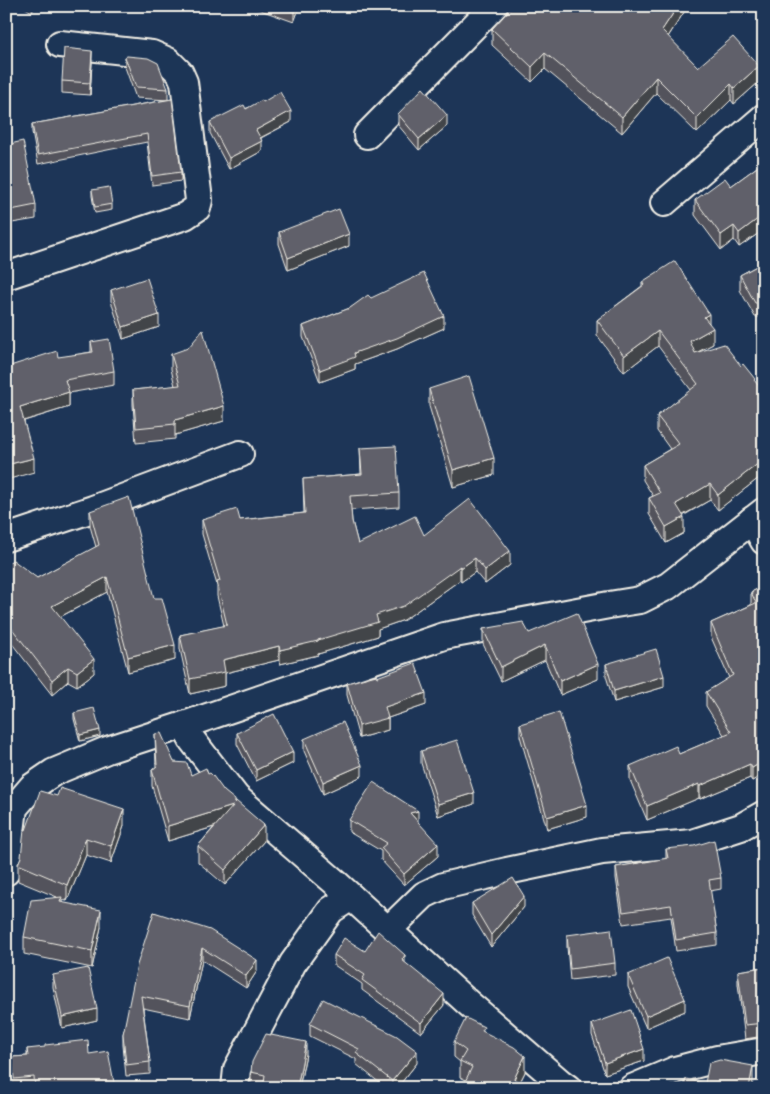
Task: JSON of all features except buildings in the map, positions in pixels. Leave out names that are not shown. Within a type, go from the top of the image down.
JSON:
[{"type":"street","points":[[367,135],[494,6]]},
{"type":"street","points":[[6,276],[185,216],[197,208],[199,200],[184,82],[180,73],[168,61],[152,54],[60,44]]},
{"type":"street","points":[[664,204],[764,118]]},
{"type":"street","points":[[6,538],[93,509],[240,454]]},
{"type":"street","points":[[6,872],[14,808],[32,787],[54,772],[98,754],[444,636],[609,604],[640,600],[668,586],[760,524]]},
{"type":"street","points":[[184,725],[192,740],[236,797],[339,897],[388,930],[474,1008],[568,1088]]},
{"type":"street","points":[[388,930],[424,895],[443,886],[506,870],[602,851],[692,843],[741,827],[764,814]]},
{"type":"street","points":[[235,1088],[237,1069],[293,963],[339,897]]},
{"type":"street","points":[[632,1088],[675,1070],[717,1059],[764,1051]]}]
